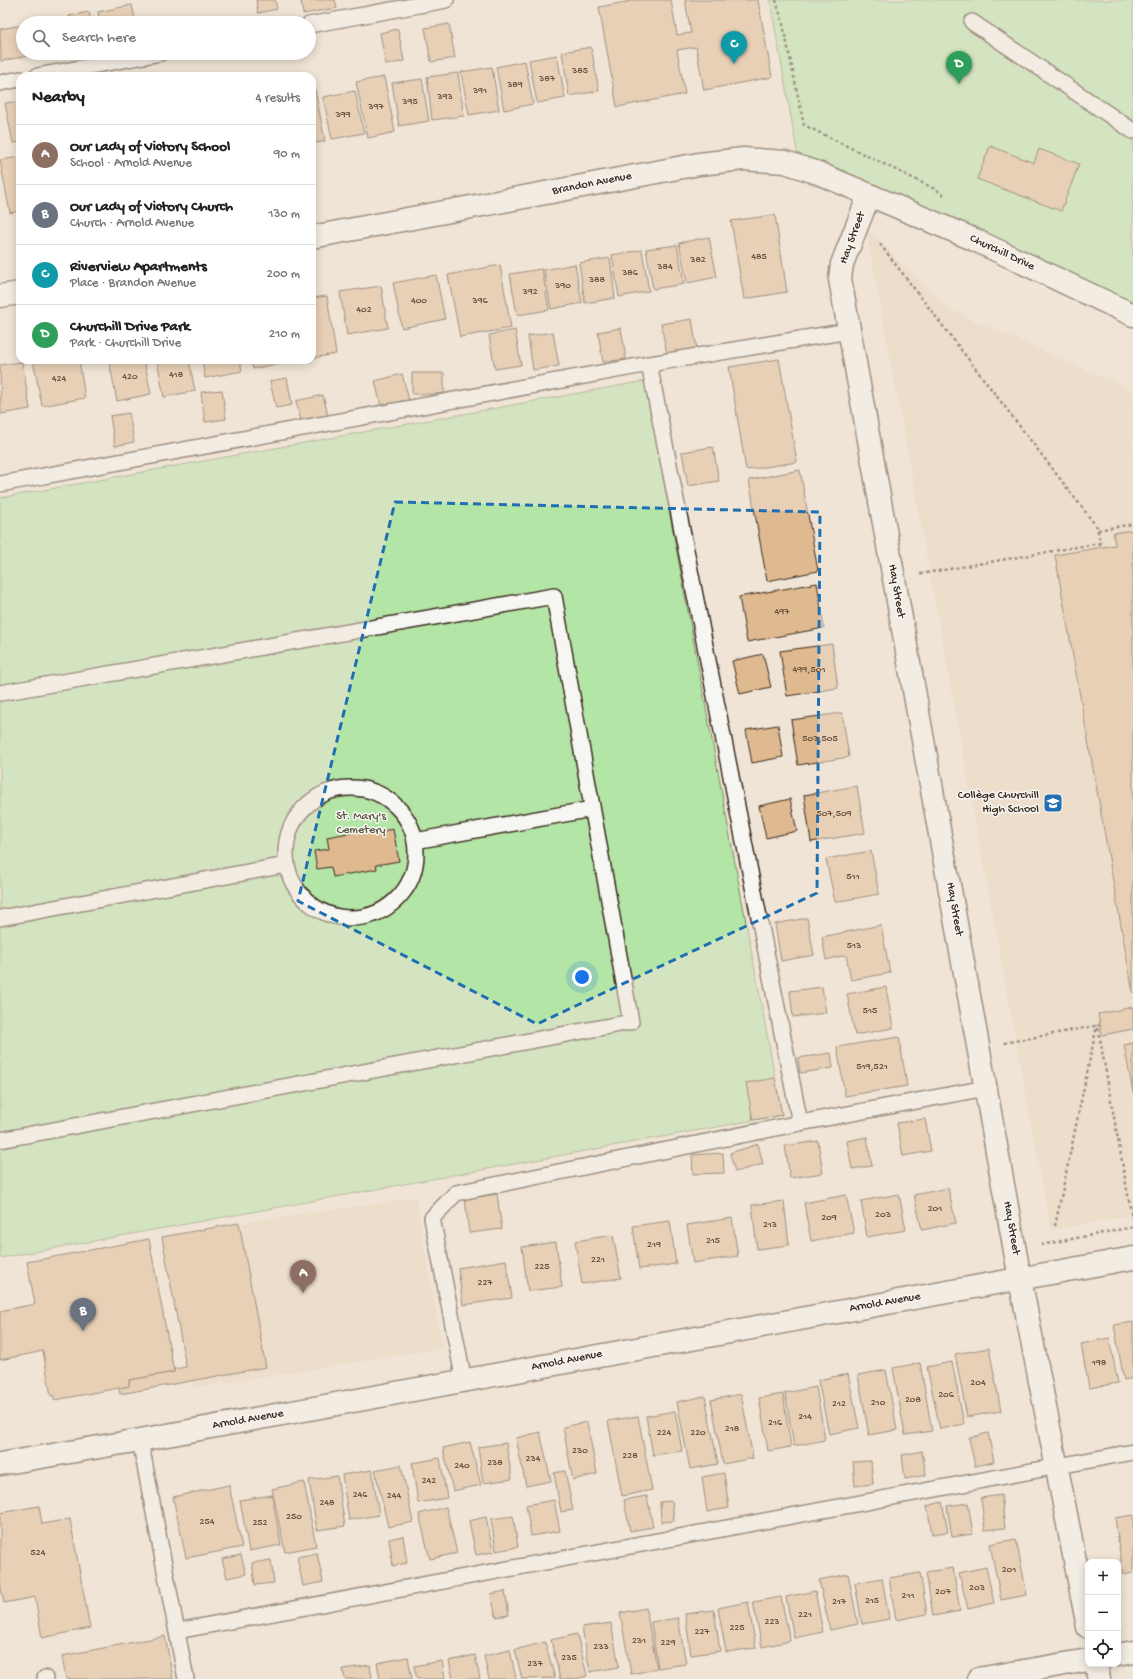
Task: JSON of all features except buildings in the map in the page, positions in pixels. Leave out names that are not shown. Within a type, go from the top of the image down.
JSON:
[{"type":"street","name":"Brandon Avenue","points":[[316,236],[691,165],[740,159],[785,162],[818,173],[869,195]]},
{"type":"street","name":"Churchill Drive","points":[[869,195],[976,240],[1133,315]]},
{"type":"street","name":"Hay Street","points":[[869,195],[842,264],[840,278],[1020,1279],[1085,1612]]},
{"type":"street","points":[[0,296],[16,294]]},
{"type":"street","name":"Arnold Avenue","points":[[0,1464],[140,1440],[1133,1258]]},
{"type":"street","points":[[1121,1654],[1133,1652]]},
{"type":"street","points":[[978,1679],[1085,1661]]},
{"type":"street","points":[[1097,1667],[1099,1679]]},
{"type":"lane","points":[[316,24],[446,0]]},
{"type":"lane","points":[[972,22],[1133,131]]},
{"type":"lane","points":[[59,72],[123,60]]},
{"type":"lane","points":[[0,83],[16,80]]},
{"type":"lane","points":[[0,484],[649,364],[849,331]]},
{"type":"lane","points":[[649,364],[800,1123]]},
{"type":"lane","points":[[0,693],[554,596],[631,1022],[0,1140]]},
{"type":"lane","points":[[350,788],[373,792],[392,803],[407,820],[415,841],[416,862],[410,881],[398,898],[388,907],[382,911],[363,918],[342,918],[322,913],[306,901],[293,885],[286,865],[286,842],[294,821],[308,804],[328,792],[350,788]]},
{"type":"lane","points":[[415,841],[592,809]]},
{"type":"lane","points":[[0,918],[286,865]]},
{"type":"lane","points":[[464,1381],[432,1218],[456,1193],[800,1123],[986,1088]]},
{"type":"lane","points":[[140,1440],[186,1679]]},
{"type":"lane","points":[[176,1631],[1133,1452]]},
{"type":"path","points":[[776,0],[784,24],[804,125],[937,190],[949,199]]},
{"type":"path","points":[[877,240],[1097,527],[1101,547]]},
{"type":"path","points":[[1098,530],[1133,524]]},
{"type":"path","points":[[894,579],[1100,543]]},
{"type":"path","points":[[979,1048],[1099,1025]]},
{"type":"path","points":[[1099,1025],[1133,1223]]},
{"type":"path","points":[[1054,1226],[1099,1025]]},
{"type":"path","points":[[1015,1250],[1133,1227]]},
{"type":"highlighted area","points":[[395,502],[820,512],[817,893],[537,1024],[298,901]]},
{"type":"shaded area","name":"Collège Churchill High School","points":[[866,228],[947,308],[1133,391],[1133,1215],[1051,1230]]},
{"type":"shaded area","points":[[416,1198],[442,1348],[193,1388],[162,1237],[239,1223]]},
{"type":"green space","points":[[770,0],[1133,0],[1133,315],[800,167]]},
{"type":"green space","name":"St. Mary's Cemetery","points":[[645,381],[782,1115],[0,1258],[0,498]]},
{"type":"place","name":"Riverview Apartments","points":[[734,64]]},
{"type":"place","name":"Churchill Drive Park","points":[[959,84]]},
{"type":"place","name":"Collège Churchill High School","points":[[1053,803]]},
{"type":"place","name":"Our Lady of Victory School","points":[[303,1293]]},
{"type":"place","name":"Our Lady of Victory Church","points":[[83,1331]]}]
